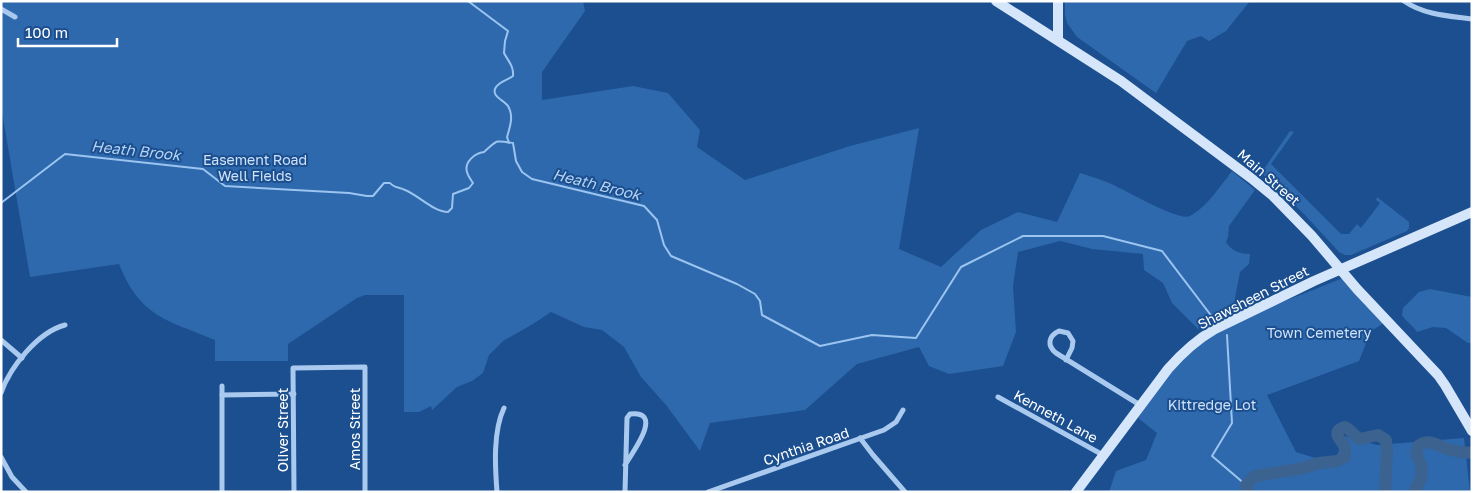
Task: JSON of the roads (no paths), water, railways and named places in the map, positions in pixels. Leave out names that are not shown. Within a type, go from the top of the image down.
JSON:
[{"type":"main road","name":"Main Street","points":[[996,1],[1121,80],[1251,178],[1291,215],[1438,375],[1472,430]]},
{"type":"main road","points":[[1058,1],[1058,40]]},
{"type":"main road","name":"Shawsheen Street","points":[[1076,492],[1168,369],[1202,336],[1341,269],[1472,212]]},
{"type":"street","points":[[1404,1],[1427,12],[1472,19]]},
{"type":"street","points":[[1,9],[15,17]]},
{"type":"street","points":[[1,393],[6,379],[22,358],[46,334],[53,329],[65,325]]},
{"type":"street","points":[[1066,360],[1073,346],[1073,341],[1068,333],[1059,331],[1051,337],[1050,346],[1054,352],[1066,360],[1140,405]]},
{"type":"street","points":[[1,340],[22,358]]},
{"type":"street","name":"Oliver Street","points":[[294,492],[294,368],[365,367]]},
{"type":"street","name":"Amos Street","points":[[365,367],[365,492]]},
{"type":"street","points":[[222,386],[222,492]]},
{"type":"street","points":[[222,395],[294,394]]},
{"type":"street","name":"Kenneth Lane","points":[[998,397],[1103,455]]},
{"type":"street","points":[[497,492],[497,434],[504,408]]},
{"type":"street","name":"Cynthia Road","points":[[708,492],[890,427],[896,422],[903,410]]},
{"type":"street","points":[[624,465],[645,430],[646,419],[641,414],[627,416],[624,465],[625,492]]},
{"type":"street","points":[[860,438],[906,492]]},
{"type":"street","points":[[1,457],[12,476],[26,492]]},
{"type":"waterway","points":[[468,1],[508,31],[504,53],[512,66],[513,76],[500,83],[496,87],[495,93],[510,110],[511,122],[507,137],[509,143]]},
{"type":"waterway","name":"Heath Brook","points":[[1,203],[65,154],[203,169],[225,186],[373,196],[384,183],[390,183],[395,187],[410,192],[437,209],[448,212],[452,208],[453,194],[469,188],[473,183],[467,172],[469,162],[474,156],[484,152],[494,143],[502,141],[513,143],[516,161],[522,172],[532,179],[644,206],[657,220],[664,245],[671,256],[737,284],[755,294],[760,301],[762,315],[820,346],[872,335],[916,338],[961,267],[1023,236],[1103,236],[1162,251],[1213,318]]},
{"type":"waterway","name":"Heath Brook","points":[[1227,335],[1232,423],[1212,456],[1246,485]]},
{"type":"waterway","points":[[1248,492],[1246,485],[1255,476],[1304,468],[1319,463],[1337,461],[1345,457],[1344,445],[1337,434],[1344,427],[1359,439],[1378,435],[1386,440],[1385,492]]},
{"type":"waterway","points":[[1414,492],[1422,472],[1417,453],[1418,446],[1422,443],[1427,442],[1454,451],[1472,453]]},
{"type":"park label","name":"Easement Road Well Fields","points":[[255,168]]},
{"type":"park label","name":"Town Cemetery","points":[[1319,332]]},
{"type":"park label","name":"Kittredge Lot","points":[[1212,404]]}]
